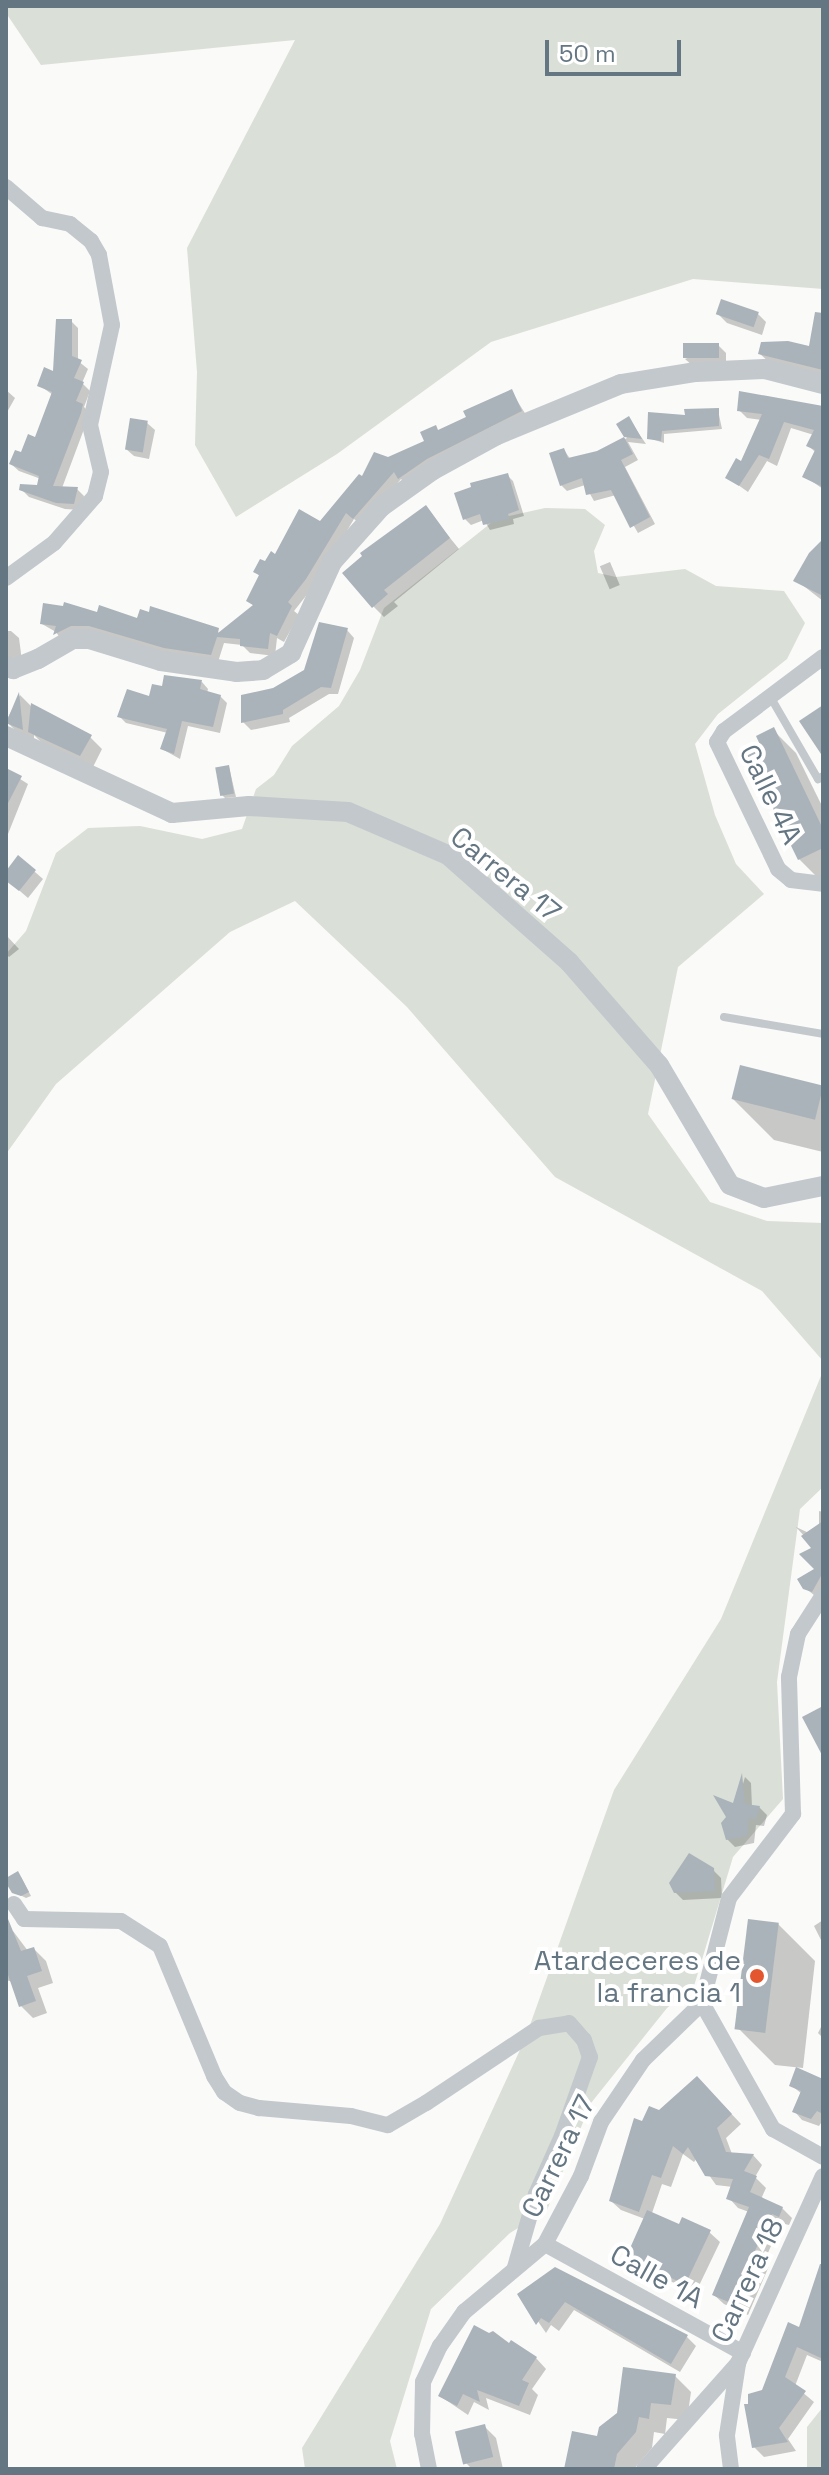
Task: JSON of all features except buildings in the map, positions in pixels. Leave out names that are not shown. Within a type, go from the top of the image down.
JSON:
[{"type":"street","points":[[6,187],[42,218],[70,224],[91,241],[99,255],[110,306],[109,346],[90,425],[101,472],[95,496],[54,543],[6,578]]},
{"type":"street","points":[[6,666],[13,669],[38,659],[72,639],[89,639],[161,661],[236,672],[263,670],[291,653],[332,562],[381,507],[433,470],[497,435],[621,384],[696,372],[765,369],[823,384]]},
{"type":"street","points":[[771,698],[823,657]]},
{"type":"street","name":"Calle 4A","points":[[771,698],[724,731],[717,742],[778,869],[791,880],[823,884]]},
{"type":"street","name":"Carrera 17","points":[[6,736],[172,813],[249,806],[348,812],[448,855],[569,962],[659,1065],[730,1185],[764,1198],[823,1186]]},
{"type":"street","points":[[823,1595],[798,1634],[789,1677],[793,1814],[729,1898],[702,2003],[773,2129],[823,2157]]},
{"type":"street","points":[[14,1904],[24,1919],[121,1921],[160,1946],[214,2076],[224,2092],[240,2103],[259,2108],[351,2116],[388,2125],[539,2028],[569,2023],[584,2040],[590,2057],[562,2136],[536,2194],[515,2267]]},
{"type":"street","name":"Carrera 17","points":[[429,2469],[422,2434],[423,2382],[440,2346],[464,2312],[545,2244],[581,2176],[601,2122],[643,2060],[702,2003]]},
{"type":"street","name":"Carrera 18","points":[[644,2469],[741,2358],[823,2176]]},
{"type":"street","name":"Calle 1A","points":[[545,2244],[741,2358]]},
{"type":"street","points":[[731,2469],[727,2435],[741,2358]]},
{"type":"lane","points":[[771,698],[818,779],[823,776]]},
{"type":"lane","points":[[724,1017],[823,1034]]},
{"type":"shaded area","points":[[6,6],[823,6],[823,289],[693,279],[491,342],[337,454],[236,517],[195,445],[197,372],[187,248],[295,40],[41,65],[6,13]]},
{"type":"shaded area","points":[[545,508],[585,509],[605,525],[594,551],[598,573],[616,577],[685,569],[716,586],[784,591],[805,623],[787,659],[718,714],[695,744],[715,815],[736,864],[764,894],[678,967],[648,1114],[710,1202],[767,1221],[823,1223],[823,1361],[762,1291],[555,1177],[407,1007],[295,901],[230,932],[56,1084],[6,1154],[6,954],[26,931],[56,853],[88,828],[140,826],[202,839],[242,829],[256,789],[274,775],[292,746],[339,706],[360,670],[384,608],[496,519]]},
{"type":"shaded area","points":[[823,1371],[823,1487],[800,1509],[777,1682],[783,1799],[733,1857],[694,1986],[667,2008],[591,2103],[547,2210],[510,2233],[431,2309],[390,2441],[397,2469],[305,2469],[302,2448],[440,2224],[525,2039],[614,1790],[721,1619]]},
{"type":"shaded area","points":[[823,2407],[823,2469],[807,2469],[807,2427]]},
{"type":"place","name":"Atardeceres de la francia 1","points":[[757,1976]]}]
